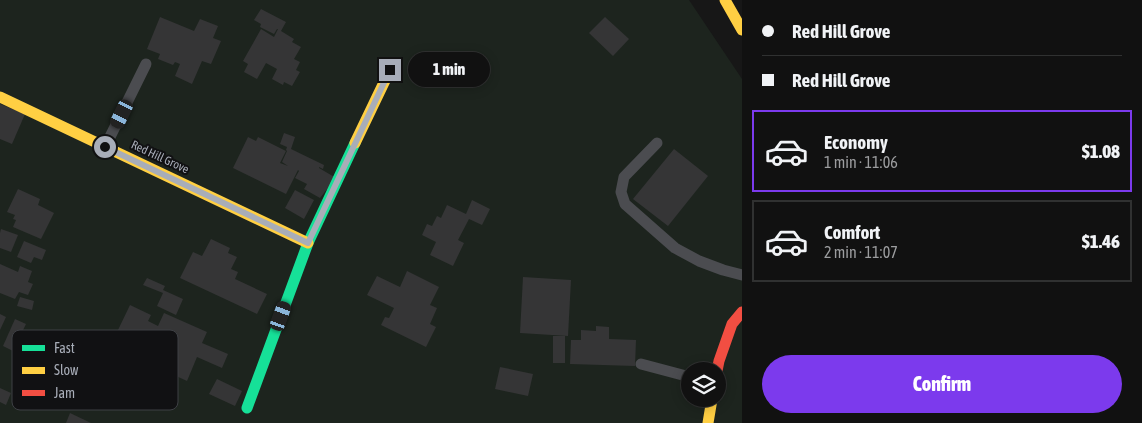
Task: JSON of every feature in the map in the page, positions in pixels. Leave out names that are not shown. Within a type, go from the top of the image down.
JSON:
[{"type":"street","points":[[725,0],[742,30]]},
{"type":"street","points":[[247,408],[308,243],[390,70]]},
{"type":"street","name":"Red Hill Grove","points":[[0,97],[308,243]]},
{"type":"street","points":[[719,362],[732,324],[742,312]]},
{"type":"street","points":[[708,423],[711,407]]},
{"type":"lane","points":[[105,147],[146,64]]},
{"type":"lane","points":[[657,143],[624,178],[621,192],[625,204],[675,248],[699,261],[742,276]]},
{"type":"lane","points":[[641,364],[681,375]]},
{"type":"shaded area","points":[[0,0],[689,0],[742,79],[742,423],[0,423]]},
{"type":"building","points":[[261,9],[286,22],[281,31],[294,39],[292,42],[301,47],[294,59],[300,62],[296,70],[300,72],[292,86],[284,82],[283,85],[272,79],[277,69],[266,63],[257,79],[244,72],[248,64],[243,61],[261,29],[274,37],[278,29],[274,34],[260,27],[261,24],[254,20]]},
{"type":"building","points":[[160,17],[194,31],[200,19],[218,26],[213,38],[221,41],[211,64],[202,61],[192,84],[175,76],[180,64],[175,62],[173,65],[158,59],[160,54],[147,49]]},
{"type":"building","points":[[605,17],[629,39],[613,56],[589,33]]},
{"type":"building","points":[[418,57],[436,65],[432,74],[414,66]]},
{"type":"building","points":[[0,104],[25,114],[12,144],[0,139]]},
{"type":"building","points":[[284,133],[295,137],[291,149],[324,165],[323,169],[319,168],[336,178],[320,198],[304,189],[307,184],[295,178],[298,170],[286,194],[233,168],[248,137],[256,141],[258,137],[286,151],[280,163],[288,166],[282,162],[287,151],[287,147],[280,144]]},
{"type":"building","points":[[674,149],[708,176],[668,226],[633,199]]},
{"type":"building","points":[[18,189],[40,199],[38,205],[54,213],[41,239],[13,227],[16,220],[13,219],[15,215],[7,212]]},
{"type":"building","points":[[295,190],[314,200],[304,219],[285,208]]},
{"type":"building","points":[[472,200],[490,209],[482,225],[469,219],[458,240],[464,243],[453,266],[430,255],[436,242],[422,235],[427,224],[432,226],[437,216],[441,218],[447,205],[466,214]]},
{"type":"building","points":[[1,229],[18,235],[11,252],[0,248]]},
{"type":"building","points":[[211,239],[230,248],[228,253],[237,257],[231,269],[238,272],[235,279],[267,294],[257,314],[180,278],[193,252],[202,256]]},
{"type":"building","points":[[24,241],[46,250],[42,260],[34,257],[31,263],[17,257]]},
{"type":"building","points":[[0,264],[18,272],[20,266],[32,271],[28,282],[33,284],[28,295],[19,292],[15,299],[0,293]]},
{"type":"building","points":[[407,271],[439,287],[430,305],[437,308],[430,324],[436,327],[426,347],[381,325],[385,317],[389,318],[394,308],[367,295],[377,276],[400,287]]},
{"type":"building","points":[[523,277],[571,280],[568,336],[520,333]]},
{"type":"building","points":[[147,278],[165,286],[163,290],[183,299],[176,315],[157,306],[163,293],[143,285]]},
{"type":"building","points":[[20,297],[34,301],[32,310],[17,306]]},
{"type":"building","points":[[130,305],[151,315],[148,321],[158,326],[164,313],[207,332],[202,343],[228,354],[222,368],[197,357],[187,381],[178,377],[178,330],[118,330]]},
{"type":"building","points":[[0,314],[6,317],[0,330]]},
{"type":"building","points":[[15,319],[26,324],[23,330],[12,330],[12,350],[3,346]]},
{"type":"building","points":[[596,326],[609,327],[609,339],[636,340],[635,366],[570,364],[571,340],[581,340],[581,330],[596,331]]},
{"type":"building","points":[[553,336],[565,336],[565,363],[553,363]]},
{"type":"building","points":[[500,367],[533,374],[528,396],[495,389]]},
{"type":"building","points":[[217,379],[242,391],[235,406],[209,394]]},
{"type":"building","points":[[0,388],[11,393],[6,405],[0,402]]},
{"type":"building","points":[[70,413],[91,423],[66,423]]},
{"type":"traffic: fast","points":[[247,408],[308,243],[355,143]]},
{"type":"traffic: slow","points":[[725,0],[742,30]]},
{"type":"traffic: slow","points":[[355,143],[390,70]]},
{"type":"traffic: slow","points":[[0,97],[308,243]]},
{"type":"traffic: slow","points":[[708,423],[711,407]]},
{"type":"traffic: jam","points":[[719,362],[732,324],[742,312]]},
{"type":"route","points":[[105,147],[308,243],[390,70]]}]
